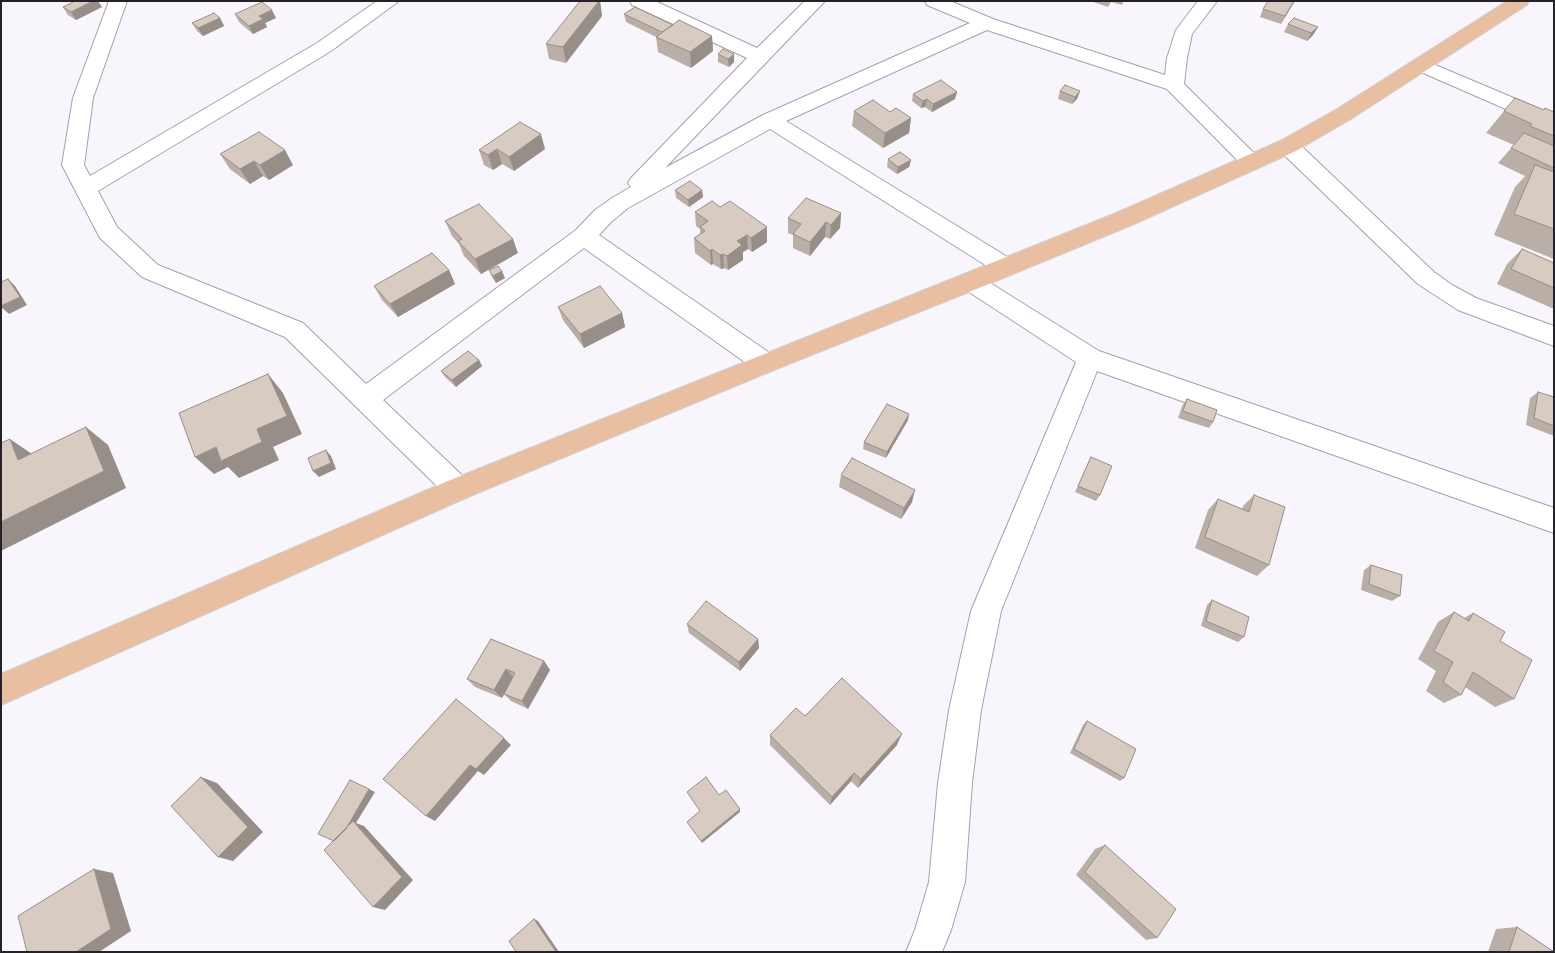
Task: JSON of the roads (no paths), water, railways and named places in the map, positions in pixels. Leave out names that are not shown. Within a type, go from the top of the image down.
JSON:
[{"type":"main road","points":[[1,690],[458,488],[764,363],[1006,268],[1288,146],[1344,114],[1520,1]]},
{"type":"street","points":[[118,1],[82,98],[73,164],[108,232],[150,271],[294,330],[458,488]]},
{"type":"street","points":[[85,189],[316,52],[390,1]]},
{"type":"street","points":[[640,1],[668,6],[760,56]]},
{"type":"street","points":[[620,203],[760,56],[816,1]]},
{"type":"street","points":[[934,1],[986,23],[1174,84],[1252,162]]},
{"type":"street","points":[[1174,84],[1176,58],[1183,34],[1208,1]]},
{"type":"street","points":[[365,399],[584,236],[603,216],[620,203],[770,120],[986,23]]},
{"type":"street","points":[[1422,64],[1554,123]]},
{"type":"street","points":[[770,120],[1006,268]]},
{"type":"street","points":[[1288,146],[1426,278],[1444,291],[1467,304],[1554,336]]},
{"type":"street","points":[[584,236],[764,363]]},
{"type":"street","points":[[971,282],[1090,358],[1554,521]]},
{"type":"street","points":[[924,952],[933,930],[947,882],[955,784],[965,710],[986,611],[1090,358]]}]
